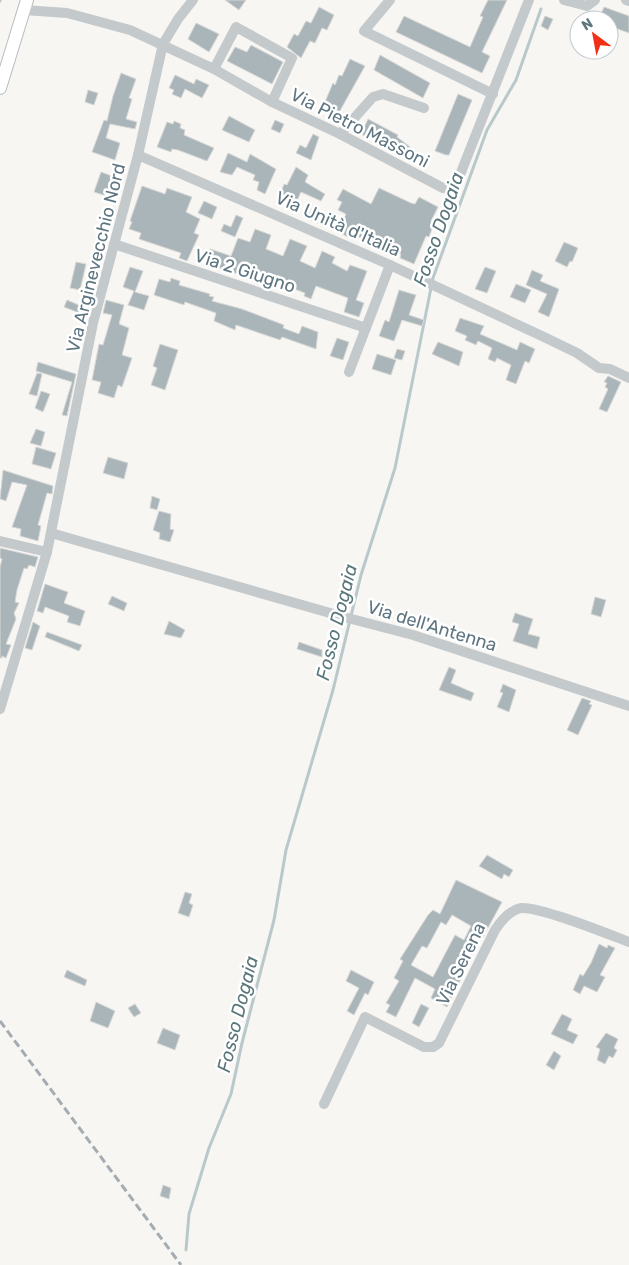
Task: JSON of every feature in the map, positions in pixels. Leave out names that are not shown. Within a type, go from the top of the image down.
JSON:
[{"type":"main road","points":[[0,88],[25,5]]},
{"type":"street","name":"Via Arginevecchio Nord","points":[[0,709],[52,534],[93,322],[138,155],[163,44],[193,0]]},
{"type":"street","points":[[390,0],[364,31],[493,94]]},
{"type":"street","name":"Via Pietro Massoni","points":[[25,5],[96,19],[130,30],[163,44],[214,69],[272,102],[340,134],[443,188],[450,188],[456,185],[529,0]]},
{"type":"street","points":[[564,0],[588,6],[595,0]]},
{"type":"street","points":[[214,69],[236,27],[284,53],[292,58],[272,102]]},
{"type":"street","points":[[340,134],[373,97],[384,94],[424,108]]},
{"type":"street","name":"Via Unità d'Italia","points":[[138,155],[390,265],[577,353],[599,368],[610,369],[629,378]]},
{"type":"street","name":"Via 2 Giugno","points":[[114,244],[366,328]]},
{"type":"street","points":[[349,372],[390,265]]},
{"type":"street","name":"Via dell'Antenna","points":[[52,534],[344,617],[413,634],[629,706]]},
{"type":"street","points":[[0,541],[47,552]]},
{"type":"street","name":"Via Serena","points":[[324,1104],[365,1016],[424,1047],[436,1046],[442,1040],[495,930],[502,920],[520,908],[532,908],[629,942]]},
{"type":"building","points":[[225,0],[246,0],[239,10]]},
{"type":"building","points":[[488,0],[507,0],[482,52],[490,56],[482,73],[396,32],[404,16],[470,47],[483,17],[480,16]]},
{"type":"building","points":[[319,7],[334,15],[327,30],[322,28],[315,43],[310,41],[301,58],[287,47],[294,34],[298,36],[306,21],[311,23]]},
{"type":"building","points":[[619,12],[629,16],[629,33],[619,30]]},
{"type":"building","points":[[545,16],[553,19],[548,30],[541,26]]},
{"type":"building","points":[[196,23],[219,34],[209,52],[188,39]]},
{"type":"building","points":[[251,45],[283,62],[272,84],[227,61],[235,47],[247,52]]},
{"type":"building","points":[[380,55],[430,83],[423,98],[374,70]]},
{"type":"building","points":[[350,59],[365,66],[337,116],[322,109],[333,83],[335,85],[339,75],[342,76]]},
{"type":"building","points":[[121,73],[136,79],[129,98],[132,99],[126,119],[137,122],[135,129],[110,124],[106,138],[120,143],[115,160],[92,152],[104,120],[107,121]]},
{"type":"building","points":[[175,75],[194,84],[196,79],[209,85],[202,98],[185,89],[181,98],[172,94],[174,90],[169,88]]},
{"type":"building","points":[[88,90],[98,93],[94,105],[85,102]]},
{"type":"building","points":[[458,94],[472,100],[449,155],[446,155],[435,151]]},
{"type":"building","points":[[229,116],[255,130],[249,142],[222,130]]},
{"type":"building","points":[[368,119],[398,135],[397,137],[418,153],[415,161],[361,134]]},
{"type":"building","points":[[275,120],[284,124],[280,133],[271,129]]},
{"type":"building","points":[[174,121],[181,124],[180,128],[185,130],[184,135],[214,148],[207,161],[178,150],[172,149],[171,152],[157,147],[167,122],[173,124]]},
{"type":"building","points":[[313,134],[319,137],[311,160],[296,153],[300,145],[306,148]]},
{"type":"building","points":[[228,153],[247,162],[250,154],[276,169],[265,194],[257,190],[259,182],[253,180],[255,175],[237,167],[232,175],[220,172]]},
{"type":"building","points":[[296,167],[308,175],[305,182],[325,194],[321,201],[301,192],[295,205],[279,198],[284,184],[287,185]]},
{"type":"building","points":[[101,172],[112,176],[109,188],[112,189],[110,197],[94,192]]},
{"type":"building","points":[[142,186],[165,194],[167,188],[192,197],[186,212],[200,219],[194,233],[199,235],[187,261],[179,258],[181,253],[139,239],[141,233],[129,229]]},
{"type":"building","points":[[379,188],[411,203],[415,204],[419,197],[438,207],[431,221],[434,223],[429,237],[426,236],[414,264],[400,258],[401,254],[380,244],[358,237],[354,240],[338,232],[346,214],[338,210],[342,202],[337,200],[343,189],[371,204]]},
{"type":"building","points":[[204,201],[217,207],[212,219],[198,213]]},
{"type":"building","points":[[313,207],[327,214],[322,225],[307,218]]},
{"type":"building","points":[[236,215],[243,218],[235,237],[221,231],[224,224],[231,227]]},
{"type":"building","points":[[255,229],[271,235],[266,249],[283,256],[290,239],[307,246],[300,261],[315,268],[322,251],[335,257],[332,263],[347,271],[350,265],[367,271],[356,300],[364,303],[359,317],[344,312],[348,298],[316,286],[311,299],[304,296],[305,293],[284,285],[282,289],[205,263],[210,249],[231,256],[238,238],[250,242]]},
{"type":"building","points":[[564,242],[578,248],[572,262],[570,261],[567,267],[555,261]]},
{"type":"building","points":[[76,262],[86,264],[80,290],[70,288]]},
{"type":"building","points":[[130,267],[143,271],[135,292],[149,296],[144,310],[128,305],[134,291],[123,287]]},
{"type":"building","points":[[485,267],[496,271],[487,293],[475,289]]},
{"type":"building","points":[[532,270],[543,275],[540,281],[559,289],[549,317],[538,312],[547,294],[526,285]]},
{"type":"building","points":[[171,278],[180,281],[179,285],[210,294],[209,296],[214,297],[212,301],[242,309],[284,325],[283,328],[299,334],[302,326],[318,332],[316,349],[282,337],[280,340],[236,325],[235,330],[214,321],[216,313],[185,302],[184,305],[154,295],[159,279],[170,282]]},
{"type":"building","points":[[516,284],[531,290],[525,303],[510,297]]},
{"type":"building","points":[[399,290],[416,295],[409,315],[424,320],[422,326],[402,320],[394,341],[379,336],[385,320],[389,322]]},
{"type":"building","points":[[67,300],[88,309],[85,315],[64,307]]},
{"type":"building","points":[[106,300],[124,305],[119,324],[129,328],[122,355],[132,358],[122,387],[118,385],[114,398],[98,393],[101,382],[92,380],[99,344],[103,345],[112,315],[103,313]]},
{"type":"building","points":[[460,318],[484,326],[480,334],[517,350],[520,342],[535,349],[529,363],[525,361],[516,384],[506,380],[511,365],[497,358],[495,362],[488,359],[492,348],[478,341],[476,345],[465,340],[467,336],[455,331]]},
{"type":"building","points":[[337,338],[349,342],[343,360],[330,356]]},
{"type":"building","points":[[438,342],[463,352],[459,366],[432,354]]},
{"type":"building","points":[[160,344],[178,350],[165,390],[151,385],[157,368],[153,366]]},
{"type":"building","points":[[397,349],[405,351],[402,360],[394,358]]},
{"type":"building","points":[[377,354],[396,360],[391,375],[372,369]]},
{"type":"building","points":[[38,362],[76,374],[67,416],[62,415],[72,382],[36,371]]},
{"type":"building","points":[[37,373],[42,374],[37,396],[29,394]]},
{"type":"building","points":[[608,376],[621,382],[607,412],[599,409],[608,389],[605,387],[607,383],[604,382]]},
{"type":"building","points":[[41,391],[50,394],[43,412],[35,408]]},
{"type":"building","points":[[36,429],[45,432],[41,446],[30,443]]},
{"type":"building","points":[[36,447],[56,453],[51,469],[32,464]]},
{"type":"building","points":[[108,457],[128,463],[124,479],[103,473]]},
{"type":"building","points":[[3,470],[53,486],[52,494],[47,493],[38,525],[41,526],[38,541],[20,536],[21,529],[12,527],[27,485],[12,482],[6,501],[0,499]]},
{"type":"building","points":[[152,496],[160,499],[157,510],[150,508]]},
{"type":"building","points":[[159,511],[171,514],[170,529],[174,530],[170,542],[159,539],[160,533],[153,530]]},
{"type":"building","points":[[0,548],[38,557],[35,567],[29,565],[27,569],[24,568],[17,590],[15,602],[19,603],[14,613],[16,619],[6,644],[11,645],[6,658],[2,656],[0,658],[0,567],[2,559],[0,558]]},
{"type":"building","points":[[45,584],[68,592],[64,603],[85,611],[80,626],[67,622],[69,616],[45,607],[43,613],[37,611]]},
{"type":"building","points":[[112,596],[127,603],[124,611],[108,604]]},
{"type":"building","points":[[595,597],[606,600],[601,617],[591,614]]},
{"type":"building","points":[[515,613],[533,619],[528,634],[540,637],[537,649],[513,641],[519,624],[512,622]]},
{"type":"building","points":[[169,621],[185,630],[181,638],[164,634]]},
{"type":"building","points":[[33,622],[40,626],[32,650],[25,648]]},
{"type":"building","points":[[47,632],[82,645],[79,651],[45,637]]},
{"type":"building","points":[[299,642],[322,650],[322,657],[297,649]]},
{"type":"building","points":[[449,667],[456,670],[451,683],[474,693],[471,701],[439,690]]},
{"type":"building","points":[[503,684],[516,690],[509,712],[497,707],[503,693],[500,692]]},
{"type":"building","points":[[582,698],[591,701],[589,704],[592,705],[578,735],[567,730]]},
{"type":"building","points":[[487,855],[513,870],[509,877],[504,874],[502,879],[479,866]]},
{"type":"building","points":[[456,880],[502,902],[482,939],[478,937],[468,953],[472,955],[459,975],[462,977],[447,1007],[431,998],[435,989],[415,978],[396,1017],[386,1012],[390,1005],[386,1003],[399,981],[394,978],[403,961],[400,959],[428,915],[433,910],[440,914]],"holes":[[[452,915],[471,926],[464,940],[455,935],[433,977],[411,965],[422,946],[427,948],[441,922],[446,925]]]},
{"type":"building","points":[[185,892],[192,894],[189,903],[193,905],[189,917],[178,913]]},
{"type":"building","points":[[599,944],[607,948],[608,945],[615,948],[600,975],[605,977],[597,992],[584,986],[580,994],[573,990],[580,974],[583,976],[591,963]]},
{"type":"building","points":[[67,970],[87,980],[85,986],[64,977]]},
{"type":"building","points":[[351,970],[374,982],[368,995],[365,993],[354,1015],[347,1011],[359,988],[346,981]]},
{"type":"building","points":[[96,1002],[115,1011],[108,1028],[90,1021]]},
{"type":"building","points":[[135,1004],[141,1013],[134,1017],[128,1008]]},
{"type":"building","points":[[421,1004],[429,1008],[419,1027],[412,1023]]},
{"type":"building","points":[[562,1014],[572,1019],[567,1030],[578,1035],[573,1044],[551,1034]]},
{"type":"building","points":[[163,1028],[180,1035],[175,1050],[157,1043]]},
{"type":"building","points":[[606,1033],[618,1039],[614,1048],[617,1050],[613,1058],[609,1056],[605,1064],[597,1060],[600,1049],[596,1047]]},
{"type":"building","points":[[554,1051],[561,1056],[554,1070],[546,1065]]},
{"type":"building","points":[[163,1185],[171,1188],[169,1199],[160,1196]]},
{"type":"waterway","name":"Fosso Dogaia","points":[[186,1250],[189,1214],[209,1148],[231,1094],[242,1043],[274,920],[286,850],[333,690],[361,575],[395,468],[433,278],[487,130],[516,80],[541,9]]},
{"type":"railway","points":[[0,1021],[181,1265]]}]
